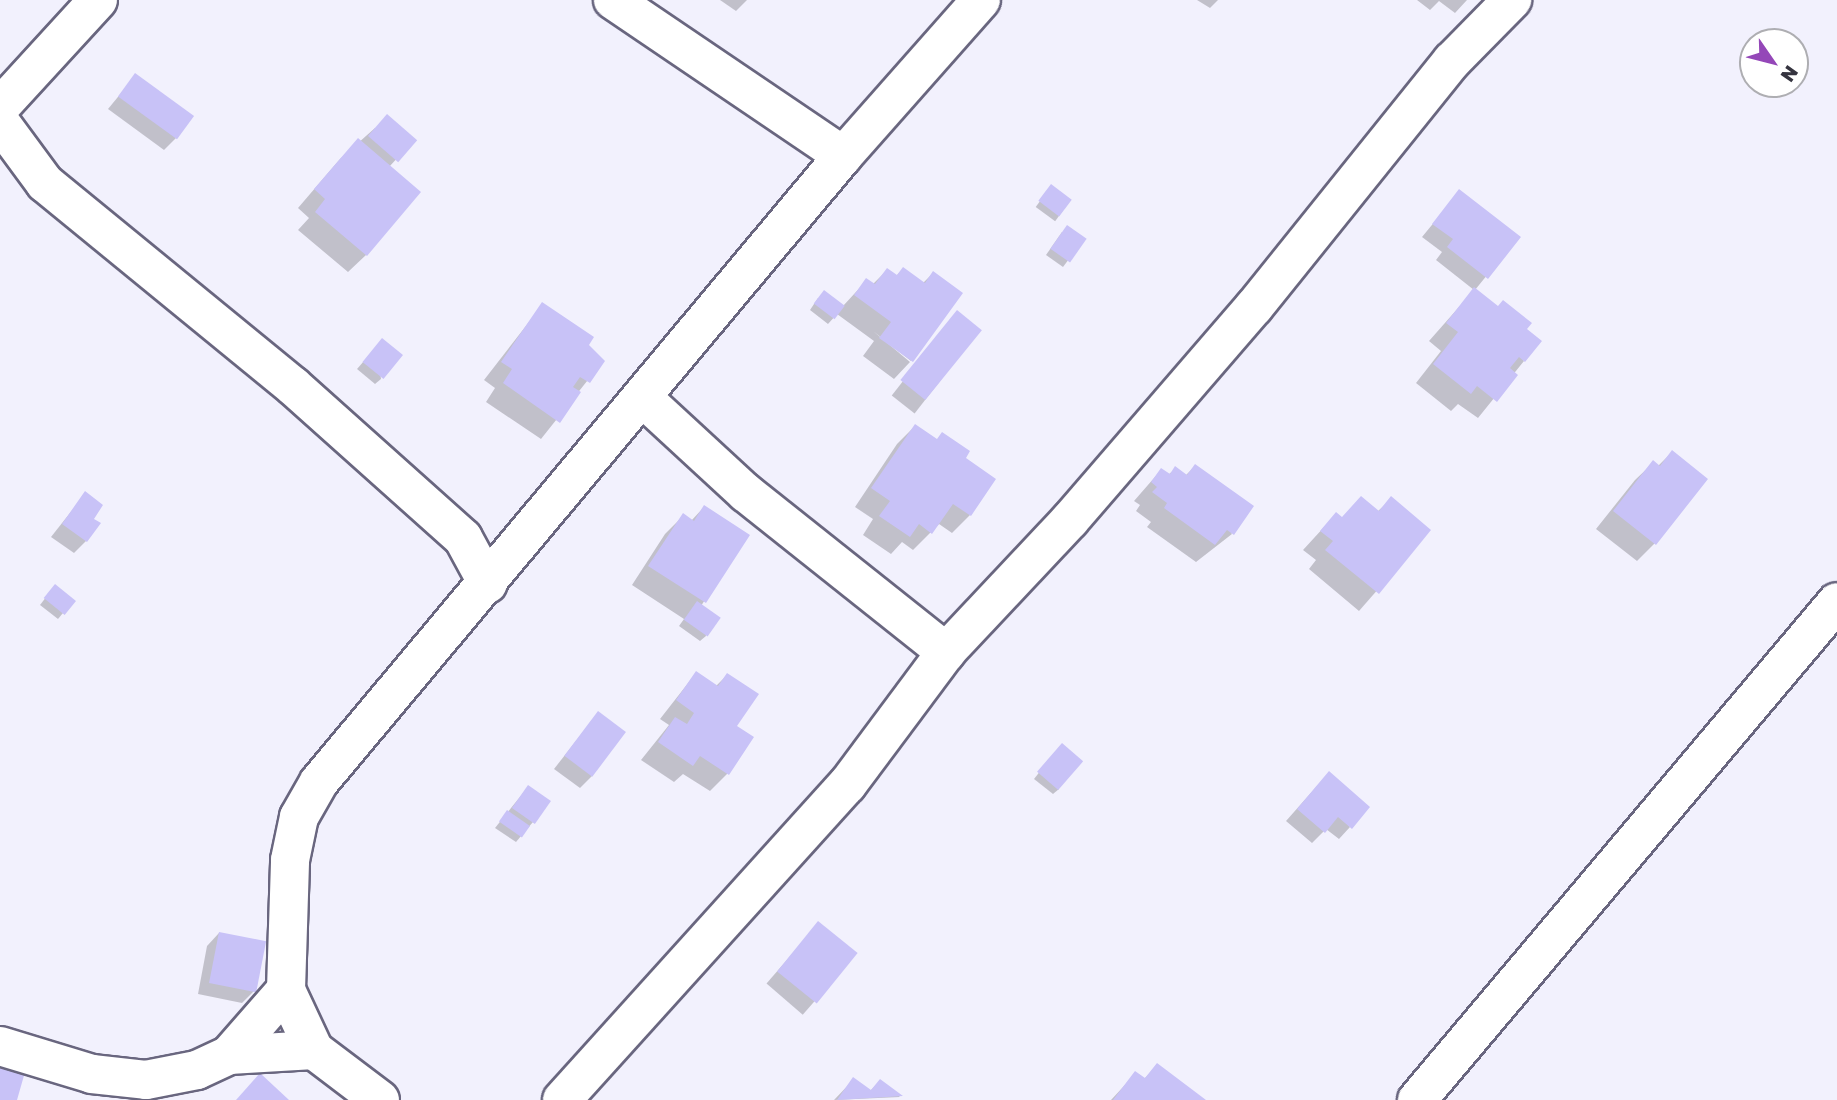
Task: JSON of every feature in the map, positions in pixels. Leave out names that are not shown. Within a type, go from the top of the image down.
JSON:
[{"type":"street","points":[[0,107],[98,0]]},
{"type":"street","points":[[612,0],[843,156]]},
{"type":"street","points":[[380,1100],[314,1050],[286,990],[290,860],[299,817],[318,782],[644,399],[843,156],[981,0]]},
{"type":"street","points":[[562,1100],[847,785],[946,652],[1088,500],[1254,307],[1452,61],[1512,0]]},
{"type":"street","points":[[0,122],[46,183],[293,386],[463,538],[488,584]]},
{"type":"street","points":[[644,399],[746,493],[946,652]]},
{"type":"street","points":[[463,538],[516,549]]},
{"type":"street","points":[[1417,1100],[1837,602]]},
{"type":"street","points":[[229,1055],[286,990]]},
{"type":"street","points":[[0,1046],[92,1074],[146,1080],[197,1070],[229,1055],[314,1050]]},
{"type":"building","points":[[135,73],[194,116],[177,139],[118,96]]},
{"type":"building","points":[[387,114],[417,140],[398,162],[368,136]]},
{"type":"building","points":[[358,138],[421,192],[367,256],[315,212],[325,199],[314,189]]},
{"type":"building","points":[[1051,184],[1072,200],[1059,216],[1038,201]]},
{"type":"building","points":[[1459,189],[1521,237],[1488,279],[1447,247],[1453,239],[1432,224]]},
{"type":"building","points":[[1067,225],[1087,239],[1070,263],[1050,249]]},
{"type":"building","points":[[903,267],[925,283],[933,271],[963,293],[913,362],[879,338],[891,322],[854,295],[866,278],[875,284],[887,268],[897,275]]},
{"type":"building","points":[[1474,287],[1498,306],[1503,300],[1532,323],[1527,329],[1542,341],[1525,362],[1519,357],[1510,368],[1518,375],[1497,402],[1477,386],[1471,394],[1433,364],[1458,332],[1446,323]]},
{"type":"building","points":[[824,290],[845,306],[835,319],[814,304]]},
{"type":"building","points":[[542,302],[594,337],[589,345],[605,361],[590,383],[580,377],[573,387],[581,392],[560,423],[503,383],[512,369],[501,362]]},
{"type":"building","points":[[957,310],[982,330],[925,400],[900,380]]},
{"type":"building","points":[[382,338],[403,355],[383,379],[362,362]]},
{"type":"building","points":[[915,424],[937,439],[942,432],[970,451],[966,458],[996,479],[971,516],[953,504],[932,534],[919,524],[910,537],[879,516],[890,501],[871,488]]},
{"type":"building","points":[[1672,450],[1708,479],[1656,545],[1613,511],[1653,460],[1660,466]]},
{"type":"building","points":[[1195,464],[1254,506],[1234,535],[1227,530],[1215,545],[1164,508],[1167,503],[1152,492],[1157,487],[1151,482],[1161,468],[1170,474],[1175,466],[1187,475]]},
{"type":"building","points":[[85,491],[103,505],[94,519],[101,523],[87,542],[62,524]]},
{"type":"building","points":[[1361,496],[1379,511],[1391,496],[1431,530],[1379,594],[1325,550],[1333,541],[1320,531],[1336,512],[1342,517]]},
{"type":"building","points":[[704,505],[750,535],[706,603],[648,566],[683,513],[694,521]]},
{"type":"building","points":[[55,584],[76,601],[65,615],[44,598]]},
{"type":"building","points":[[697,601],[721,618],[708,636],[684,620]]},
{"type":"building","points":[[696,671],[718,686],[727,673],[759,694],[737,726],[754,737],[729,775],[700,756],[693,766],[658,742],[675,717],[687,724],[694,713],[676,700]]},
{"type":"building","points":[[598,711],[626,732],[592,777],[564,756]]},
{"type":"building","points":[[1062,743],[1083,761],[1058,790],[1037,772]]},
{"type":"building","points":[[1329,771],[1370,807],[1352,829],[1338,817],[1325,833],[1297,809]]},
{"type":"building","points":[[528,785],[551,801],[535,824],[512,808]]},
{"type":"building","points":[[507,810],[530,826],[522,838],[499,821]]},
{"type":"building","points":[[818,921],[858,953],[817,1004],[777,972]]},
{"type":"building","points":[[219,932],[266,941],[256,992],[209,983]]},
{"type":"building","points":[[1157,1063],[1206,1100],[1113,1100],[1135,1071],[1145,1078]]},
{"type":"building","points":[[0,1066],[25,1072],[17,1100],[0,1100]]},
{"type":"building","points":[[260,1073],[289,1100],[236,1100]]},
{"type":"building","points":[[853,1077],[871,1090],[880,1079],[903,1096],[837,1100]]}]
